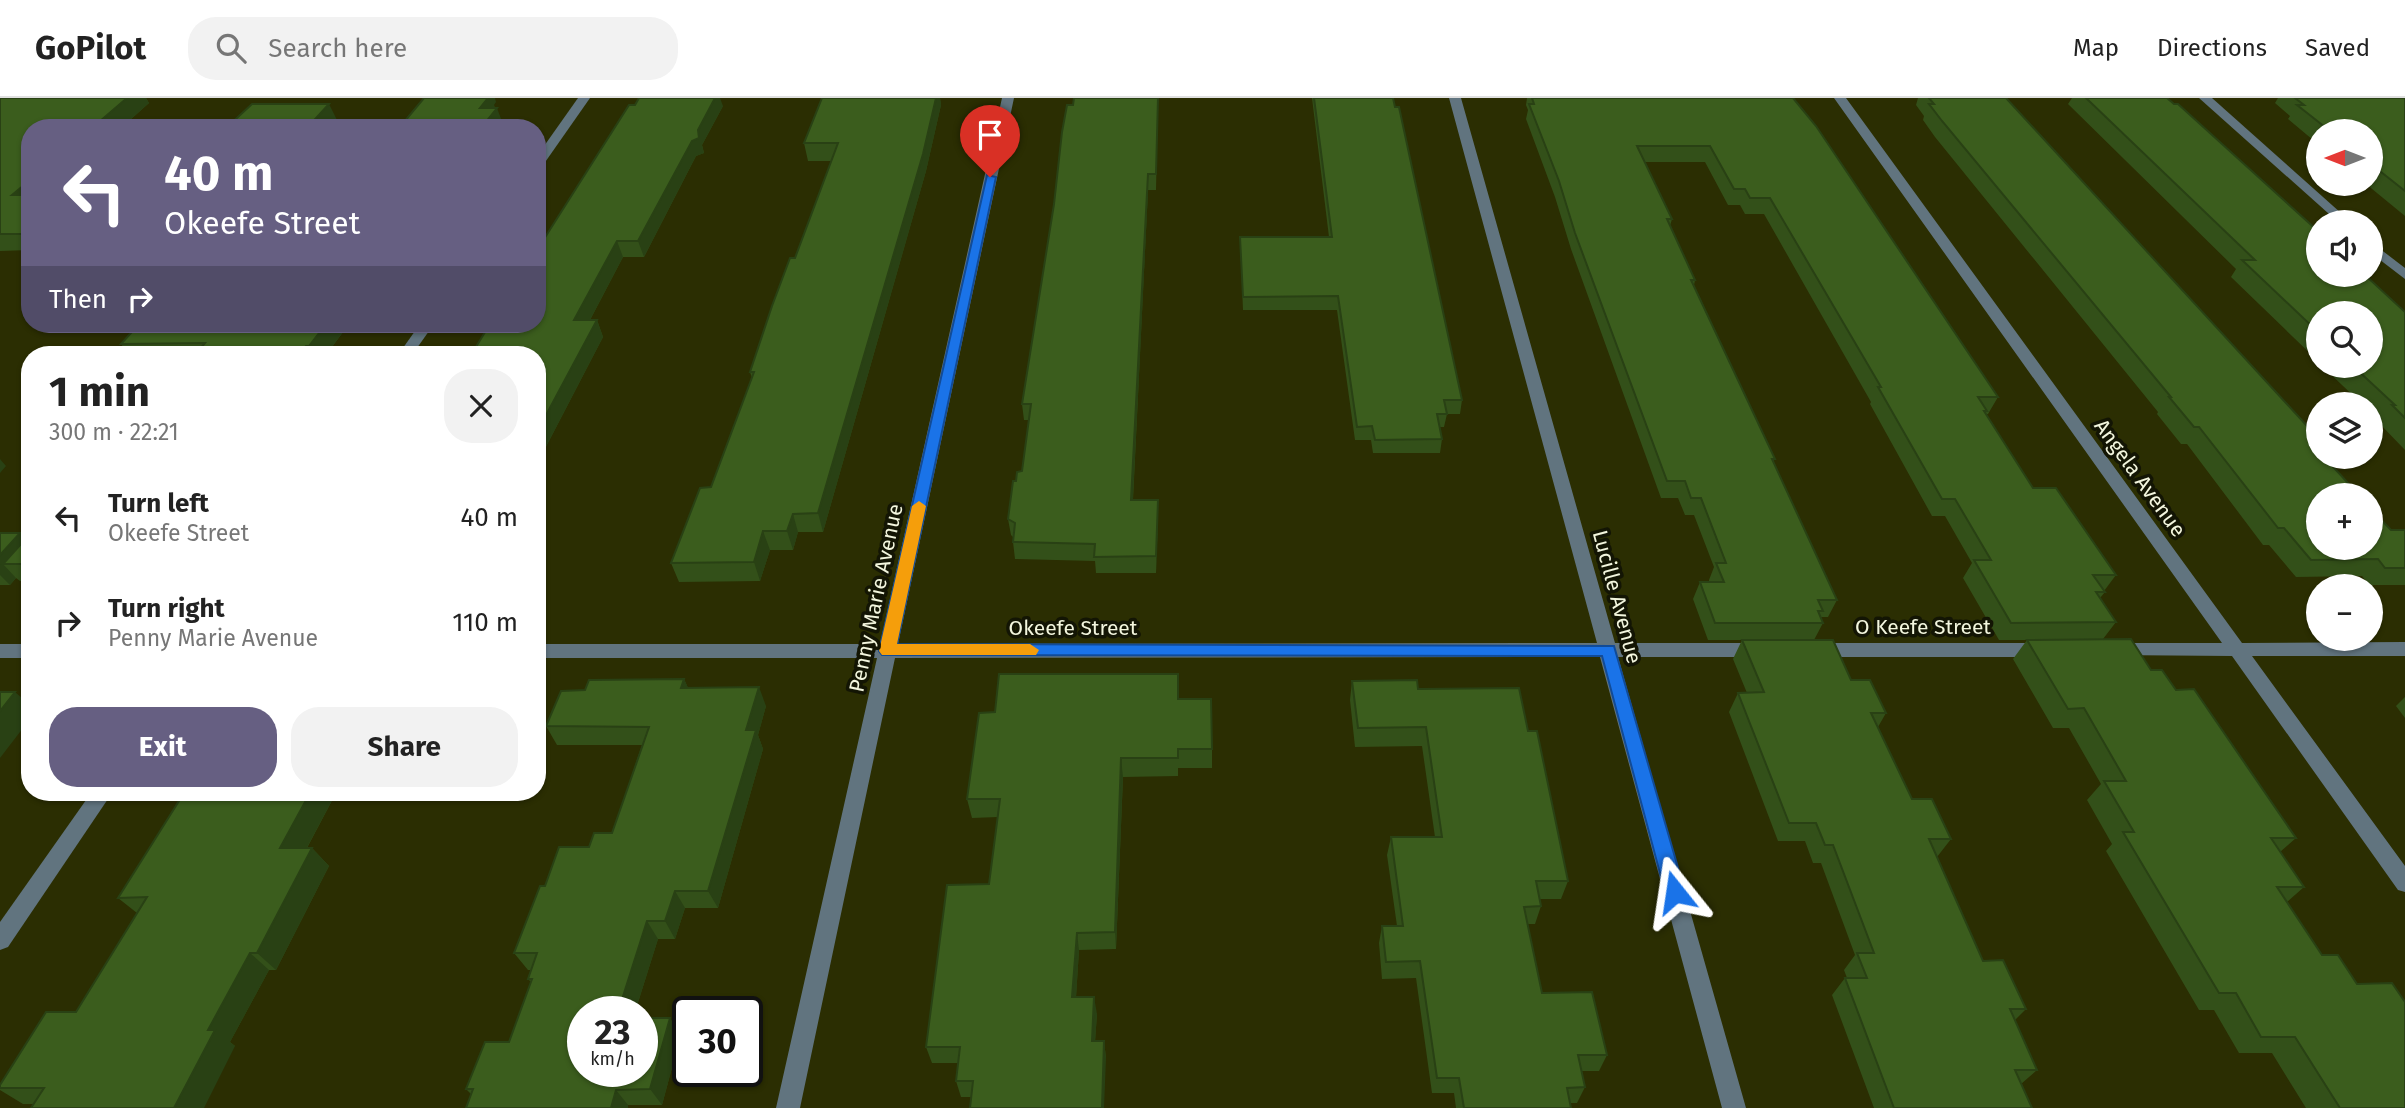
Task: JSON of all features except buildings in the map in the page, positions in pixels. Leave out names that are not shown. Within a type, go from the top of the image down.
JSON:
[{"type":"street","points":[[546,152],[584,98]]},
{"type":"street","name":"Penny Marie Avenue","points":[[788,1108],[1008,98]]},
{"type":"street","name":"Lucille Avenue","points":[[1455,98],[1734,1108]]},
{"type":"street","name":"Angela Avenue","points":[[1840,98],[2405,883]]},
{"type":"street","points":[[2205,98],[2331,210]]},
{"type":"street","points":[[2383,256],[2405,275]]},
{"type":"street","points":[[2098,650],[2405,649]]},
{"type":"street","name":"Okeefe Street","points":[[546,651],[1608,650]]},
{"type":"street","name":"O Keefe Street","points":[[1608,650],[2056,650]]},
{"type":"street","points":[[0,651],[21,651]]},
{"type":"street","points":[[0,940],[96,801]]},
{"type":"slow traffic","points":[[919,506],[887,651],[1030,650]]},
{"type":"route","points":[[990,177],[887,651],[1608,650],[1675,892]]}]
